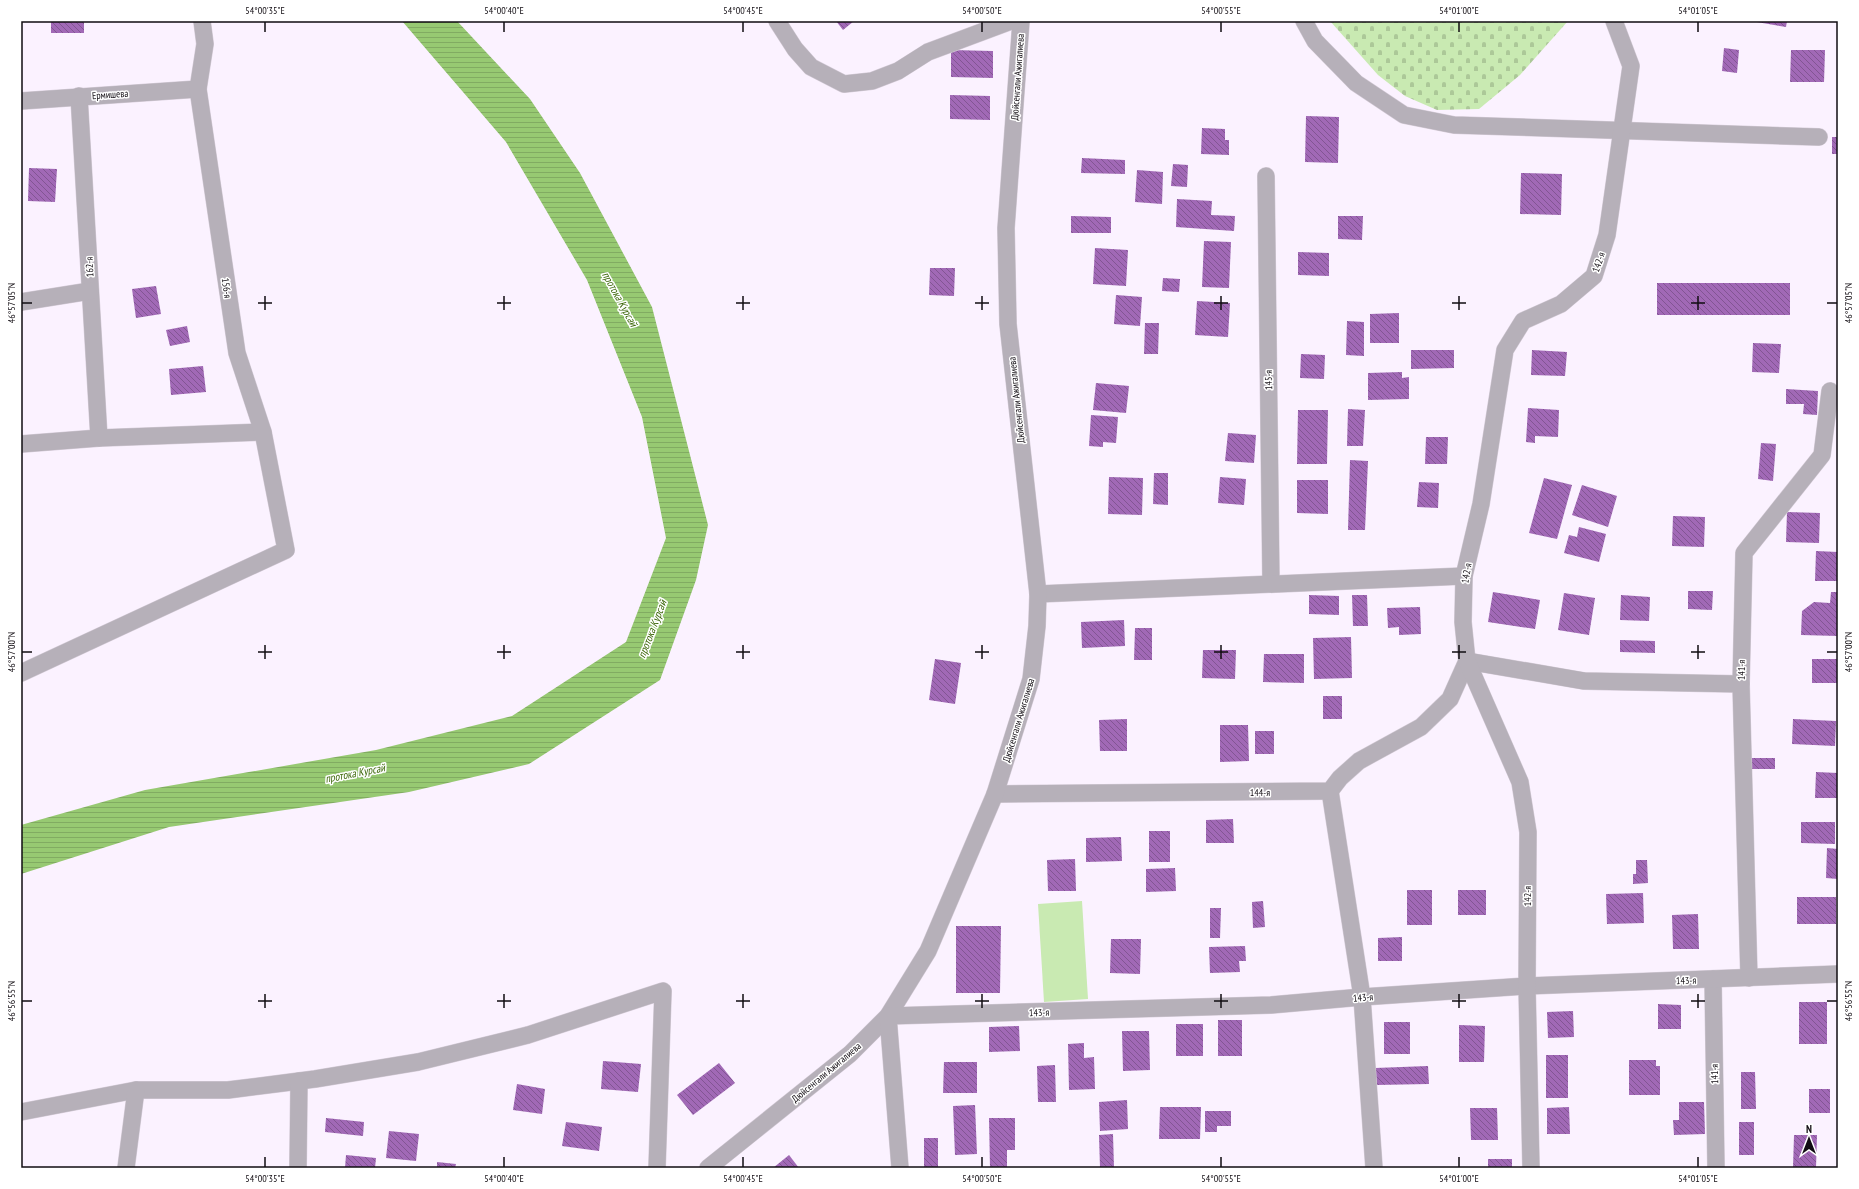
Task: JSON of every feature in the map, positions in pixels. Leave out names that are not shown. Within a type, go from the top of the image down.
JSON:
[{"type":"street","name":"156-я","points":[[21,673],[286,550],[264,432],[237,353],[198,89],[205,44],[202,21]]},
{"type":"street","points":[[777,21],[795,49],[811,67],[844,84],[872,81],[898,71],[928,52],[1011,21]]},
{"type":"street","name":"Дюйсенгали Ажигалиева","points":[[708,1168],[850,1054],[888,1016],[928,951],[995,794],[1031,679],[1037,626],[1038,594],[1008,324],[1006,228],[1021,21]]},
{"type":"street","points":[[1304,21],[1315,41],[1356,83],[1404,115],[1454,125],[1819,137]]},
{"type":"street","name":"142-я","points":[[1531,1168],[1527,986],[1528,832],[1520,782],[1467,661],[1463,622],[1464,576],[1481,504],[1505,350],[1523,321],[1561,304],[1594,276],[1608,235],[1623,131],[1630,66],[1614,21]]},
{"type":"street","name":"Ермишева","points":[[21,101],[198,89]]},
{"type":"street","name":"162-я","points":[[80,96],[99,438]]},
{"type":"street","name":"145-я","points":[[1266,176],[1271,584]]},
{"type":"street","points":[[21,302],[90,291]]},
{"type":"street","name":"141-я","points":[[1749,978],[1741,684],[1744,553],[1822,455],[1830,391]]},
{"type":"street","points":[[21,444],[99,438],[264,432]]},
{"type":"street","points":[[1038,594],[1464,576]]},
{"type":"street","points":[[1374,1168],[1362,997],[1330,791],[1340,778],[1359,761],[1420,727],[1450,698],[1467,661],[1584,681],[1741,684]]},
{"type":"street","name":"144-я","points":[[995,794],[1330,791]]},
{"type":"street","name":"143-я","points":[[888,1016],[1271,1005],[1362,997],[1527,986],[1838,974]]},
{"type":"street","name":"141-я","points":[[1712,979],[1716,1168]]},
{"type":"street","points":[[21,1112],[136,1090],[228,1090],[298,1082],[425,1060],[528,1034],[663,991],[657,1168]]},
{"type":"street","points":[[888,1016],[900,1168]]},
{"type":"street","points":[[298,1082],[298,1168]]},
{"type":"street","points":[[126,1168],[136,1090]]},
{"type":"green space","points":[[1330,21],[1568,21],[1520,75],[1479,109],[1437,110],[1405,96],[1378,75]]},
{"type":"green space","points":[[1082,901],[1088,999],[1044,1002],[1038,904]]},
{"type":"water","name":"протока Курсай","points":[[402,21],[457,21],[530,99],[580,173],[652,307],[708,525],[696,580],[660,680],[529,764],[409,792],[169,827],[21,874],[21,825],[145,790],[376,750],[512,716],[626,642],[666,538],[642,417],[587,280],[506,142]]},
{"type":"building","points":[[51,21],[84,21],[84,33],[51,33]]},
{"type":"building","points":[[836,21],[854,21],[843,30]]},
{"type":"building","points":[[1751,21],[1787,21],[1786,27]]},
{"type":"building","points":[[1724,48],[1739,50],[1737,73],[1722,71]]},
{"type":"building","points":[[951,50],[993,51],[993,78],[951,77]]},
{"type":"building","points":[[1791,50],[1825,50],[1824,82],[1790,82]]},
{"type":"building","points":[[950,95],[990,96],[990,120],[950,119]]},
{"type":"building","points":[[1306,116],[1339,117],[1338,163],[1305,162]]},
{"type":"building","points":[[1202,128],[1225,129],[1225,140],[1229,140],[1229,155],[1201,154]]},
{"type":"building","points":[[1832,137],[1838,137],[1838,154],[1832,154]]},
{"type":"building","points":[[1082,158],[1125,160],[1125,174],[1081,173]]},
{"type":"building","points":[[1173,164],[1188,165],[1187,187],[1171,186]]},
{"type":"building","points":[[29,168],[57,169],[55,202],[28,201]]},
{"type":"building","points":[[1137,170],[1163,172],[1162,204],[1135,202]]},
{"type":"building","points":[[1521,173],[1562,174],[1561,215],[1520,214]]},
{"type":"building","points":[[1177,199],[1212,201],[1211,215],[1235,216],[1234,231],[1176,227]]},
{"type":"building","points":[[1071,216],[1111,217],[1111,233],[1071,233]]},
{"type":"building","points":[[1338,216],[1363,216],[1362,240],[1338,239]]},
{"type":"building","points":[[1204,241],[1231,242],[1229,288],[1202,287]]},
{"type":"building","points":[[1095,248],[1128,250],[1126,286],[1093,284]]},
{"type":"building","points":[[1298,252],[1329,253],[1329,276],[1298,275]]},
{"type":"building","points":[[930,268],[955,268],[954,296],[929,295]]},
{"type":"building","points":[[1163,278],[1180,279],[1179,292],[1162,291]]},
{"type":"building","points":[[1657,283],[1790,283],[1790,315],[1657,315]]},
{"type":"building","points":[[156,286],[161,314],[136,318],[132,289]]},
{"type":"building","points":[[1116,295],[1142,297],[1140,326],[1114,324]]},
{"type":"building","points":[[1197,301],[1230,303],[1228,337],[1195,335]]},
{"type":"building","points":[[1399,313],[1399,343],[1370,343],[1370,314]]},
{"type":"building","points":[[1347,321],[1364,322],[1364,356],[1346,355]]},
{"type":"building","points":[[1145,323],[1159,323],[1158,354],[1144,354]]},
{"type":"building","points":[[187,326],[190,342],[170,346],[166,330]]},
{"type":"building","points":[[1753,343],[1781,344],[1779,373],[1752,372]]},
{"type":"building","points":[[1411,350],[1454,350],[1454,368],[1411,369]]},
{"type":"building","points":[[1532,350],[1567,352],[1565,376],[1531,375]]},
{"type":"building","points":[[1301,354],[1325,355],[1324,379],[1300,378]]},
{"type":"building","points":[[203,366],[206,392],[171,395],[169,369]]},
{"type":"building","points":[[1402,372],[1402,378],[1409,377],[1409,399],[1368,400],[1368,373]]},
{"type":"building","points":[[1096,383],[1129,386],[1126,413],[1093,410]]},
{"type":"building","points":[[1786,389],[1818,391],[1817,415],[1803,414],[1804,404],[1786,404]]},
{"type":"building","points":[[1528,408],[1559,410],[1558,437],[1535,436],[1535,443],[1526,442]]},
{"type":"building","points":[[1348,409],[1365,410],[1363,446],[1347,446]]},
{"type":"building","points":[[1298,410],[1328,410],[1327,464],[1297,464]]},
{"type":"building","points":[[1091,415],[1118,417],[1116,443],[1103,442],[1103,447],[1089,446]]},
{"type":"building","points":[[1228,433],[1256,435],[1254,463],[1225,461]]},
{"type":"building","points":[[1426,437],[1448,437],[1447,464],[1425,464]]},
{"type":"building","points":[[1761,443],[1776,444],[1773,481],[1758,479]]},
{"type":"building","points":[[1350,460],[1368,461],[1365,530],[1348,530]]},
{"type":"building","points":[[1154,473],[1168,473],[1168,505],[1153,504]]},
{"type":"building","points":[[1109,477],[1143,478],[1142,515],[1108,514]]},
{"type":"building","points":[[1220,477],[1246,479],[1244,505],[1218,503]]},
{"type":"building","points":[[1544,478],[1572,485],[1557,539],[1529,533]]},
{"type":"building","points":[[1297,480],[1328,480],[1328,514],[1297,513]]},
{"type":"building","points":[[1419,482],[1439,483],[1438,508],[1417,507]]},
{"type":"building","points":[[1582,485],[1617,496],[1608,527],[1572,515]]},
{"type":"building","points":[[1787,512],[1820,513],[1819,543],[1786,542]]},
{"type":"building","points":[[1673,516],[1705,517],[1704,547],[1672,546]]},
{"type":"building","points":[[1579,527],[1606,534],[1599,562],[1564,553],[1569,535],[1577,537]]},
{"type":"building","points":[[1816,551],[1838,552],[1838,581],[1815,581]]},
{"type":"building","points":[[1688,591],[1713,591],[1712,610],[1688,609]]},
{"type":"building","points":[[1493,592],[1540,600],[1535,629],[1488,622]]},
{"type":"building","points":[[1831,592],[1838,592],[1838,636],[1801,635],[1802,611],[1814,602],[1830,603]]},
{"type":"building","points":[[1564,593],[1595,598],[1589,635],[1558,630]]},
{"type":"building","points":[[1309,595],[1339,596],[1339,615],[1309,614]]},
{"type":"building","points":[[1352,595],[1367,595],[1368,626],[1353,626]]},
{"type":"building","points":[[1621,595],[1650,597],[1649,621],[1620,620]]},
{"type":"building","points":[[1420,607],[1421,634],[1399,635],[1399,627],[1388,628],[1387,608]]},
{"type":"building","points":[[1124,620],[1125,646],[1082,648],[1081,622]]},
{"type":"building","points":[[1135,628],[1152,628],[1152,660],[1134,660]]},
{"type":"building","points":[[1351,637],[1352,678],[1314,679],[1313,638]]},
{"type":"building","points":[[1620,640],[1655,641],[1655,653],[1620,652]]},
{"type":"building","points":[[1203,650],[1236,650],[1235,679],[1202,678]]},
{"type":"building","points":[[1264,654],[1304,654],[1304,683],[1263,682]]},
{"type":"building","points":[[935,659],[961,663],[955,704],[929,700]]},
{"type":"building","points":[[1812,659],[1838,659],[1838,683],[1812,683]]},
{"type":"building","points":[[1323,696],[1342,696],[1342,719],[1323,719]]},
{"type":"building","points":[[1127,719],[1127,751],[1100,751],[1099,720]]},
{"type":"building","points":[[1793,719],[1836,721],[1835,746],[1792,744]]},
{"type":"building","points":[[1220,725],[1248,725],[1249,761],[1220,762]]},
{"type":"building","points":[[1255,731],[1274,731],[1274,754],[1255,754]]},
{"type":"building","points":[[1752,758],[1775,758],[1775,769],[1752,769]]},
{"type":"building","points":[[1816,772],[1838,773],[1838,798],[1815,798]]},
{"type":"building","points":[[1233,819],[1234,843],[1206,843],[1206,820]]},
{"type":"building","points":[[1801,822],[1835,822],[1835,844],[1801,843]]},
{"type":"building","points":[[1149,831],[1170,831],[1170,862],[1149,862]]},
{"type":"building","points":[[1121,837],[1122,861],[1086,862],[1086,838]]},
{"type":"building","points":[[1827,848],[1838,849],[1838,879],[1826,878]]},
{"type":"building","points":[[1075,859],[1076,891],[1048,891],[1047,860]]},
{"type":"building","points":[[1636,860],[1647,860],[1648,883],[1633,884],[1633,874],[1636,874]]},
{"type":"building","points":[[1175,868],[1176,891],[1146,892],[1146,869]]},
{"type":"building","points":[[1407,890],[1432,890],[1432,925],[1407,925]]},
{"type":"building","points":[[1458,890],[1486,890],[1486,915],[1458,915]]},
{"type":"building","points":[[1643,893],[1644,923],[1607,924],[1606,894]]},
{"type":"building","points":[[1797,897],[1836,897],[1836,924],[1797,924]]},
{"type":"building","points":[[1263,901],[1265,927],[1253,928],[1252,902]]},
{"type":"building","points":[[1210,908],[1221,908],[1220,938],[1210,938]]},
{"type":"building","points":[[1698,914],[1699,949],[1673,949],[1672,915]]},
{"type":"building","points":[[956,926],[1001,926],[1000,993],[956,993]]},
{"type":"building","points":[[1402,937],[1402,961],[1378,961],[1378,938]]},
{"type":"building","points":[[1111,939],[1141,939],[1140,974],[1110,973]]},
{"type":"building","points":[[1245,946],[1246,961],[1239,961],[1240,972],[1210,973],[1209,947]]},
{"type":"building","points":[[1799,1002],[1827,1002],[1827,1044],[1799,1044]]},
{"type":"building","points":[[1658,1004],[1681,1005],[1681,1029],[1658,1029]]},
{"type":"building","points":[[1573,1011],[1574,1037],[1548,1038],[1547,1012]]},
{"type":"building","points":[[1218,1020],[1242,1020],[1242,1056],[1218,1056]]},
{"type":"building","points":[[1384,1022],[1410,1022],[1410,1054],[1384,1054]]},
{"type":"building","points":[[1176,1024],[1203,1024],[1203,1056],[1176,1056]]},
{"type":"building","points":[[1459,1025],[1485,1026],[1484,1062],[1459,1062]]},
{"type":"building","points":[[1019,1026],[1020,1051],[989,1052],[989,1027]]},
{"type":"building","points":[[1122,1031],[1149,1031],[1150,1070],[1123,1071]]},
{"type":"building","points":[[1084,1043],[1084,1058],[1094,1057],[1095,1089],[1069,1090],[1068,1044]]},
{"type":"building","points":[[1546,1055],[1568,1055],[1568,1098],[1546,1098]]},
{"type":"building","points":[[1629,1060],[1656,1060],[1656,1066],[1660,1066],[1660,1095],[1629,1095]]},
{"type":"building","points":[[603,1061],[641,1064],[638,1092],[601,1089]]},
{"type":"building","points":[[944,1062],[977,1062],[977,1093],[943,1093]]},
{"type":"building","points":[[719,1063],[735,1083],[693,1115],[677,1095]]},
{"type":"building","points":[[1055,1065],[1056,1102],[1038,1102],[1037,1066]]},
{"type":"building","points":[[1428,1066],[1429,1084],[1376,1085],[1375,1068]]},
{"type":"building","points":[[1741,1072],[1755,1072],[1756,1109],[1741,1109]]},
{"type":"building","points":[[517,1084],[545,1089],[542,1114],[513,1110]]},
{"type":"building","points":[[1809,1089],[1830,1089],[1830,1113],[1809,1113]]},
{"type":"building","points":[[1127,1100],[1128,1129],[1100,1131],[1099,1102]]},
{"type":"building","points":[[1679,1102],[1704,1102],[1705,1134],[1674,1135],[1673,1120],[1679,1120]]},
{"type":"building","points":[[975,1105],[977,1154],[955,1155],[953,1106]]},
{"type":"building","points":[[1160,1107],[1201,1107],[1200,1139],[1159,1139]]},
{"type":"building","points":[[1569,1107],[1570,1134],[1547,1134],[1547,1108]]},
{"type":"building","points":[[1470,1108],[1497,1108],[1498,1140],[1471,1140]]},
{"type":"building","points":[[1205,1111],[1231,1111],[1231,1126],[1217,1126],[1217,1132],[1205,1132]]},
{"type":"building","points":[[326,1118],[364,1122],[363,1136],[325,1132]]},
{"type":"building","points":[[989,1118],[1015,1118],[1015,1150],[1007,1150],[1007,1168],[990,1168]]},
{"type":"building","points":[[566,1122],[602,1127],[599,1151],[562,1146]]},
{"type":"building","points":[[1739,1122],[1754,1122],[1754,1155],[1739,1155]]},
{"type":"building","points":[[389,1131],[419,1134],[416,1161],[386,1158]]},
{"type":"building","points":[[1113,1134],[1114,1168],[1100,1168],[1099,1135]]},
{"type":"building","points":[[1794,1135],[1817,1135],[1816,1168],[1793,1168]]},
{"type":"building","points":[[924,1138],[938,1138],[938,1168],[924,1168]]},
{"type":"building","points":[[346,1155],[376,1158],[375,1168],[345,1168]]},
{"type":"building","points":[[789,1155],[799,1168],[773,1168]]},
{"type":"building","points":[[1488,1159],[1512,1159],[1512,1168],[1488,1168]]},
{"type":"building","points":[[437,1162],[456,1164],[455,1168],[437,1168]]}]
